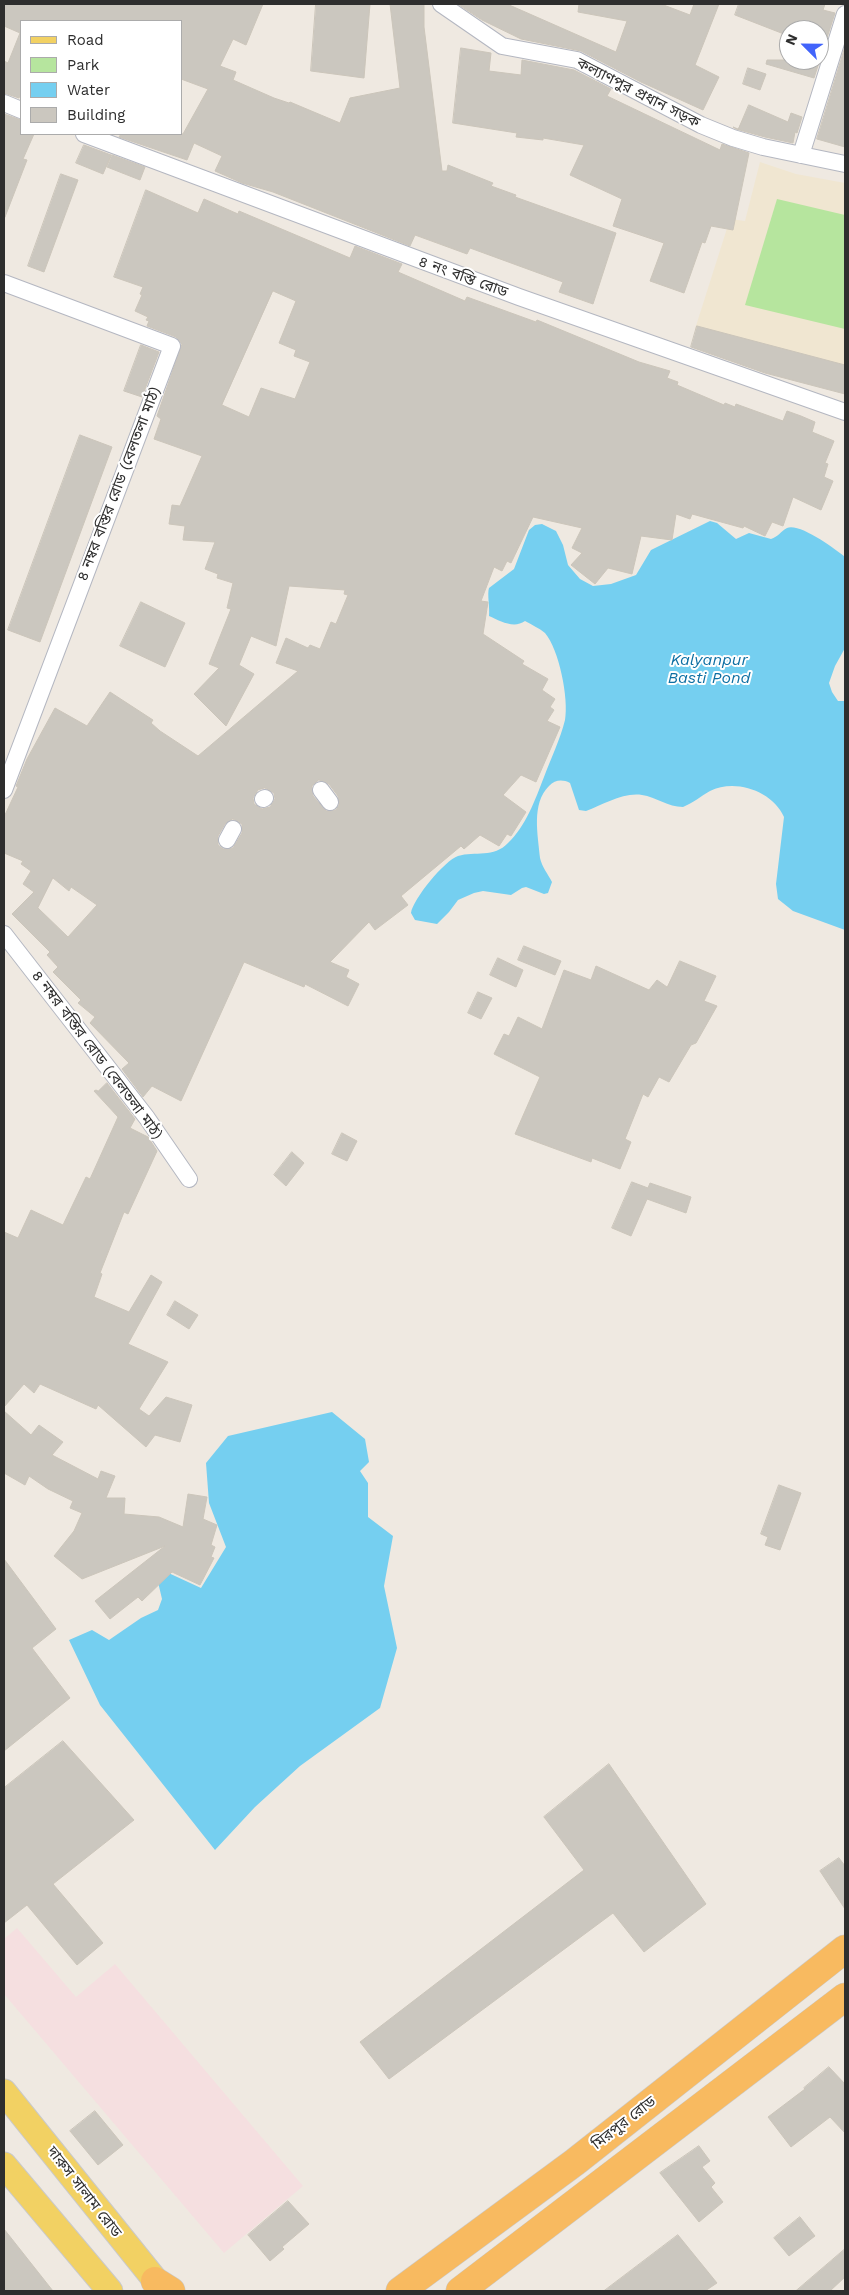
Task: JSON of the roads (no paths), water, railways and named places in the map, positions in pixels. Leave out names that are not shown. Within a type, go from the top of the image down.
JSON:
[{"type":"highway","name":"মিরপুর রোড","points":[[400,2291],[575,2162],[845,1949]]},
{"type":"highway","points":[[460,2291],[845,1997]]},
{"type":"main road","name":"দারুস সালাম রোড","points":[[4,2092],[163,2288]]},
{"type":"main road","points":[[4,2166],[110,2291]]},
{"type":"street","name":"কল্যাণপুর প্রধান সড়ক","points":[[441,4],[457,9],[502,46],[577,60],[709,128],[734,138],[845,164]]},
{"type":"street","points":[[801,155],[845,14]]},
{"type":"street","points":[[4,103],[20,110]]},
{"type":"street","name":"৪ নং বস্তি রোড","points":[[87,135],[519,298],[845,412]]},
{"type":"street","name":"৪ নম্বর বস্তির রোড (বেলতলা মাঠ)","points":[[4,283],[172,346],[4,790]]},
{"type":"street","name":"৪ নম্বর বস্তির রোড (বেলতলা মাঠ)","points":[[4,934],[147,1118],[189,1179]]},
{"type":"water","name":"Kalyanpur Basti Pond","points":[[710,521],[717,523],[736,539],[749,533],[771,539],[787,528],[793,527],[817,538],[845,557],[845,648],[835,666],[829,683],[838,701],[845,701],[845,930],[793,911],[778,899],[776,884],[784,817],[779,808],[762,794],[742,787],[720,787],[683,807],[647,796],[628,795],[586,811],[579,810],[570,783],[561,781],[551,784],[543,793],[538,811],[537,830],[540,858],[552,882],[548,893],[544,894],[526,887],[511,895],[483,891],[458,900],[437,924],[415,920],[411,913],[417,899],[445,865],[458,856],[497,851],[503,848],[520,829],[533,804],[563,727],[566,700],[559,662],[550,640],[543,631],[525,621],[512,624],[489,616],[489,588],[514,569],[529,530],[535,525],[542,524],[556,531],[563,545],[568,565],[580,579],[593,586],[611,584],[636,575],[651,550]]},
{"type":"water","points":[[332,1412],[365,1439],[369,1462],[360,1471],[368,1483],[368,1517],[393,1536],[384,1586],[397,1648],[380,1708],[300,1766],[255,1807],[215,1850],[100,1705],[69,1640],[92,1630],[109,1640],[141,1618],[158,1610],[162,1599],[158,1582],[162,1570],[201,1588],[226,1547],[209,1503],[206,1463],[228,1436]]}]
